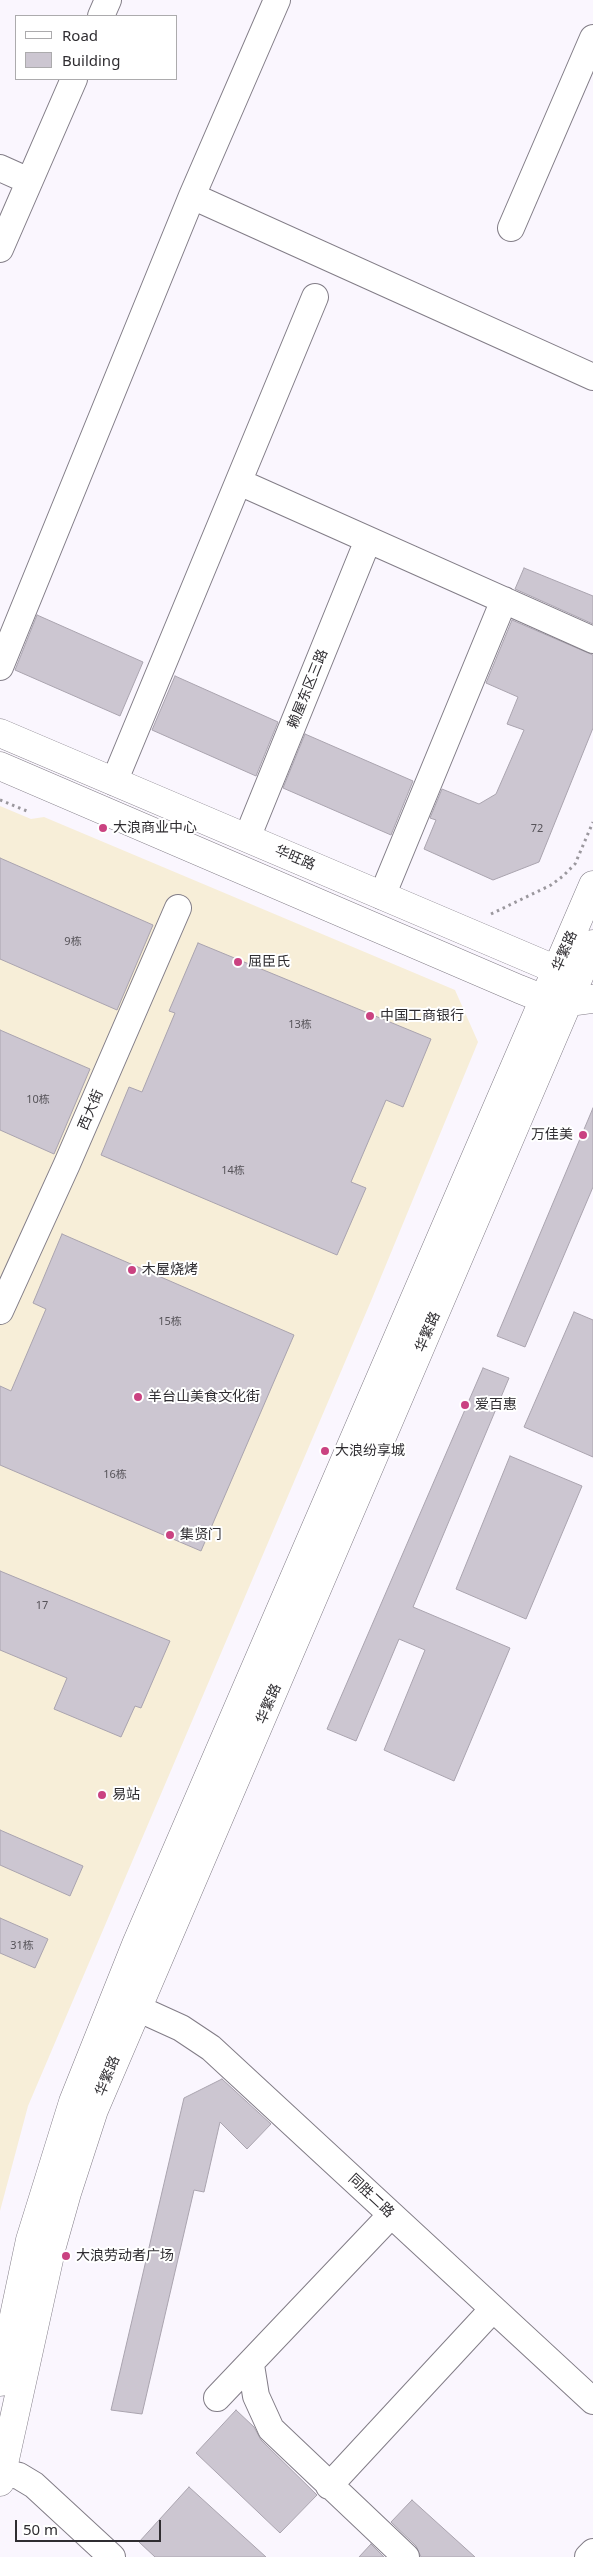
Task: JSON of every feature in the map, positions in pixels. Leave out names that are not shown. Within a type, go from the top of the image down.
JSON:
[{"type":"main road","name":"华旺路","points":[[0,733],[382,896],[577,971]]},
{"type":"main road","points":[[0,766],[569,1000]]},
{"type":"main road","name":"华繁路","points":[[1,2477],[52,2246],[94,2110],[569,1000],[577,971],[593,885]]},
{"type":"main road","name":"华繁路","points":[[577,971],[593,944]]},
{"type":"main road","name":"华繁路","points":[[0,2382],[30,2240],[73,2102],[137,1942],[569,1000]]},
{"type":"street","points":[[101,15],[108,0]]},
{"type":"street","points":[[0,667],[192,196],[277,0]]},
{"type":"street","points":[[511,228],[593,38]]},
{"type":"street","points":[[0,249],[74,80]]},
{"type":"street","points":[[0,168],[29,181]]},
{"type":"street","points":[[192,196],[593,377]]},
{"type":"street","points":[[114,782],[315,297]]},
{"type":"street","points":[[238,482],[593,640]]},
{"type":"street","name":"赖屋东区三路","points":[[247,838],[368,540]]},
{"type":"street","points":[[382,896],[504,600]]},
{"type":"street","name":"西大街","points":[[0,1310],[68,1164],[178,908]]},
{"type":"street","name":"同胜二路","points":[[137,2008],[181,2028],[211,2048],[593,2402]]},
{"type":"street","points":[[217,2398],[251,2365],[391,2215]]},
{"type":"street","points":[[329,2486],[493,2309]]},
{"type":"street","points":[[251,2365],[256,2396],[271,2429],[406,2557]]},
{"type":"street","points":[[1,2477],[19,2476],[34,2485],[112,2557]]},
{"type":"street","points":[[588,2557],[593,2552]]},
{"type":"path","points":[[0,800],[27,811]]},
{"type":"path","points":[[491,914],[551,885],[563,876],[575,864],[593,822]]},
{"type":"shaded area","points":[[0,806],[31,819],[44,817],[455,990],[478,1042],[371,1301],[28,2106],[0,2211]]},
{"type":"building","points":[[524,568],[593,596],[593,624],[515,589]]},
{"type":"building","points":[[37,615],[143,662],[120,716],[15,670]]},
{"type":"building","points":[[512,620],[593,655],[593,728],[539,862],[493,880],[424,849],[436,820],[430,818],[442,789],[479,804],[496,794],[524,730],[507,724],[518,697],[486,683]]},
{"type":"building","points":[[175,676],[278,722],[256,776],[152,730]]},
{"type":"building","points":[[305,734],[413,781],[391,835],[283,788]]},
{"type":"building","points":[[0,858],[153,925],[117,1010],[0,959]]},
{"type":"building","points":[[198,943],[431,1039],[403,1107],[386,1100],[351,1182],[366,1188],[337,1255],[101,1155],[129,1087],[142,1092],[175,1013],[169,1011]]},
{"type":"building","points":[[0,1030],[90,1069],[54,1154],[0,1130]]},
{"type":"building","points":[[593,1108],[593,1187],[525,1347],[497,1336]]},
{"type":"building","points":[[62,1234],[294,1335],[201,1551],[0,1465],[0,1386],[11,1391],[46,1309],[33,1303]]},
{"type":"building","points":[[574,1312],[593,1320],[593,1457],[524,1427]]},
{"type":"building","points":[[483,1368],[509,1378],[413,1607],[510,1648],[454,1781],[384,1750],[425,1650],[399,1639],[356,1741],[327,1729]]},
{"type":"building","points":[[510,1456],[582,1486],[526,1619],[456,1589]]},
{"type":"building","points":[[0,1571],[170,1641],[141,1708],[135,1706],[121,1737],[54,1709],[67,1678],[0,1650]]},
{"type":"building","points":[[0,1830],[83,1866],[70,1896],[0,1865]]},
{"type":"building","points":[[0,1918],[48,1939],[35,1968],[0,1953]]},
{"type":"building","points":[[222,2079],[271,2124],[247,2149],[220,2122],[204,2192],[194,2190],[142,2414],[111,2410],[184,2098]]},
{"type":"building","points":[[236,2410],[254,2427],[261,2440],[317,2495],[280,2533],[196,2453]]},
{"type":"building","points":[[189,2487],[266,2557],[155,2557],[139,2542]]},
{"type":"building","points":[[412,2500],[475,2557],[421,2557],[416,2546],[391,2522]]},
{"type":"building","points":[[371,2544],[384,2557],[359,2557]]},
{"type":"place","name":"大浪商业中心","points":[[103,828]]},
{"type":"place","name":"屈臣氏","points":[[238,962]]},
{"type":"place","name":"中国工商银行","points":[[370,1016]]},
{"type":"place","name":"万佳美","points":[[583,1135]]},
{"type":"place","name":"木屋烧烤","points":[[132,1270]]},
{"type":"place","name":"羊台山美食文化街","points":[[138,1397]]},
{"type":"place","name":"爱百惠","points":[[465,1405]]},
{"type":"place","name":"大浪纷享城","points":[[325,1451]]},
{"type":"place","name":"集贤门","points":[[170,1535]]},
{"type":"place","name":"易站","points":[[102,1795]]},
{"type":"place","name":"大浪劳动者广场","points":[[66,2256]]}]
